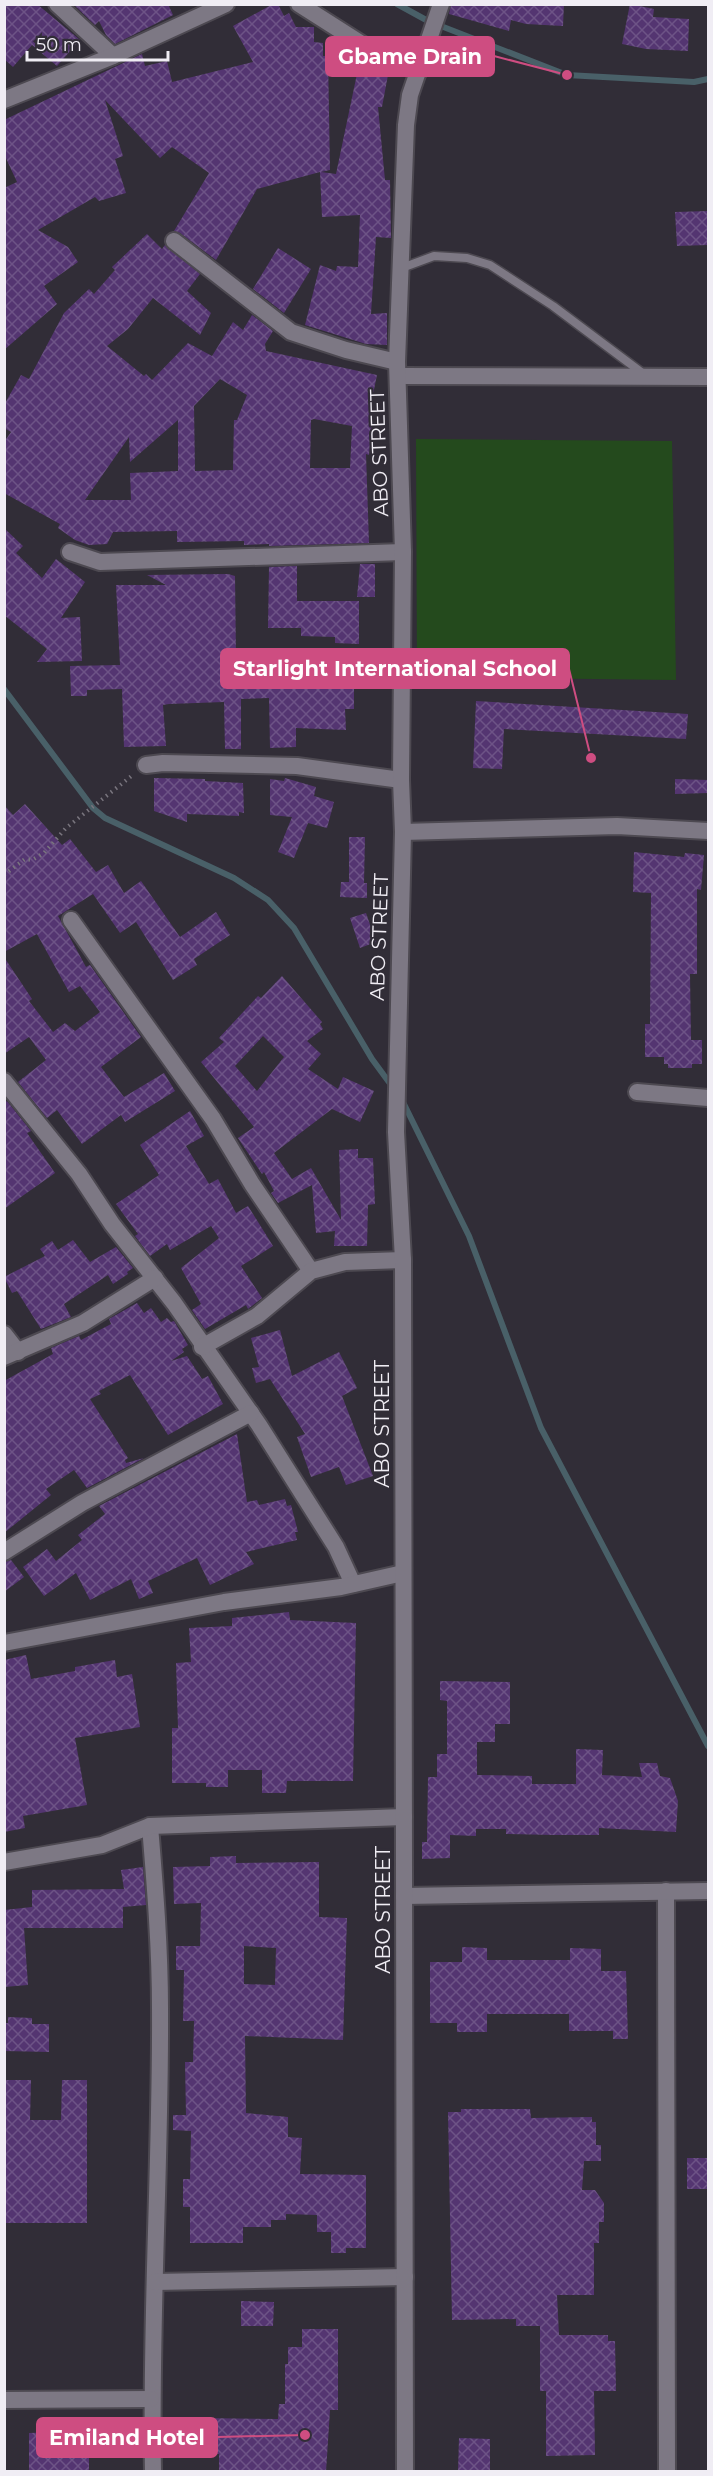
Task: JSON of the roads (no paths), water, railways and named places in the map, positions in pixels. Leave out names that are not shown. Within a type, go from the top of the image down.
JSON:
[{"type":"street","points":[[57,4],[113,56]]},
{"type":"street","points":[[4,100],[113,56],[226,4]]},
{"type":"street","points":[[299,4],[379,55],[419,71]]},
{"type":"street","name":"ABO STREET","points":[[405,2472],[403,1260],[396,1132],[403,832],[401,780],[403,552],[397,369],[406,125],[410,95],[441,4]]},
{"type":"street","points":[[174,241],[291,332],[397,369],[708,377]]},
{"type":"street","points":[[70,552],[100,562],[403,552]]},
{"type":"street","points":[[146,765],[278,765],[401,780]]},
{"type":"street","points":[[403,832],[617,826],[708,831]]},
{"type":"street","points":[[71,920],[213,1119],[252,1184],[311,1271]]},
{"type":"street","points":[[4,1081],[79,1174],[112,1224],[155,1278],[251,1413],[336,1547],[353,1584]]},
{"type":"street","points":[[637,1092],[708,1098]]},
{"type":"street","points":[[202,1347],[257,1316],[311,1271],[345,1262],[403,1260]]},
{"type":"street","points":[[4,1334],[11,1354],[83,1323],[155,1278]]},
{"type":"street","points":[[4,1552],[82,1503],[251,1413]]},
{"type":"street","points":[[4,1643],[224,1602],[353,1584],[403,1573]]},
{"type":"street","points":[[4,1862],[102,1845],[150,1826],[404,1817]]},
{"type":"street","points":[[150,1826],[158,1926],[160,2008],[151,2399],[153,2472]]},
{"type":"street","points":[[404,1896],[708,1891]]},
{"type":"street","points":[[666,1892],[667,2472]]},
{"type":"street","points":[[154,2282],[405,2277]]},
{"type":"street","points":[[4,2400],[151,2399]]},
{"type":"lane","points":[[399,269],[434,256],[467,258],[490,265],[553,306],[647,376]]},
{"type":"waterway","points":[[397,4],[428,21],[567,75],[694,82],[708,79]]},
{"type":"waterway","points":[[4,689],[93,808],[105,818],[234,878],[268,900],[294,928],[372,1059],[394,1089]]},
{"type":"waterway","points":[[402,1100],[469,1236],[541,1428],[708,1746]]},
{"type":"place","name":"Gbame Drain","points":[[567,75]]},
{"type":"place","name":"Starlight International School","points":[[591,758]]},
{"type":"place","name":"Emiland Hotel","points":[[305,2435]]}]
